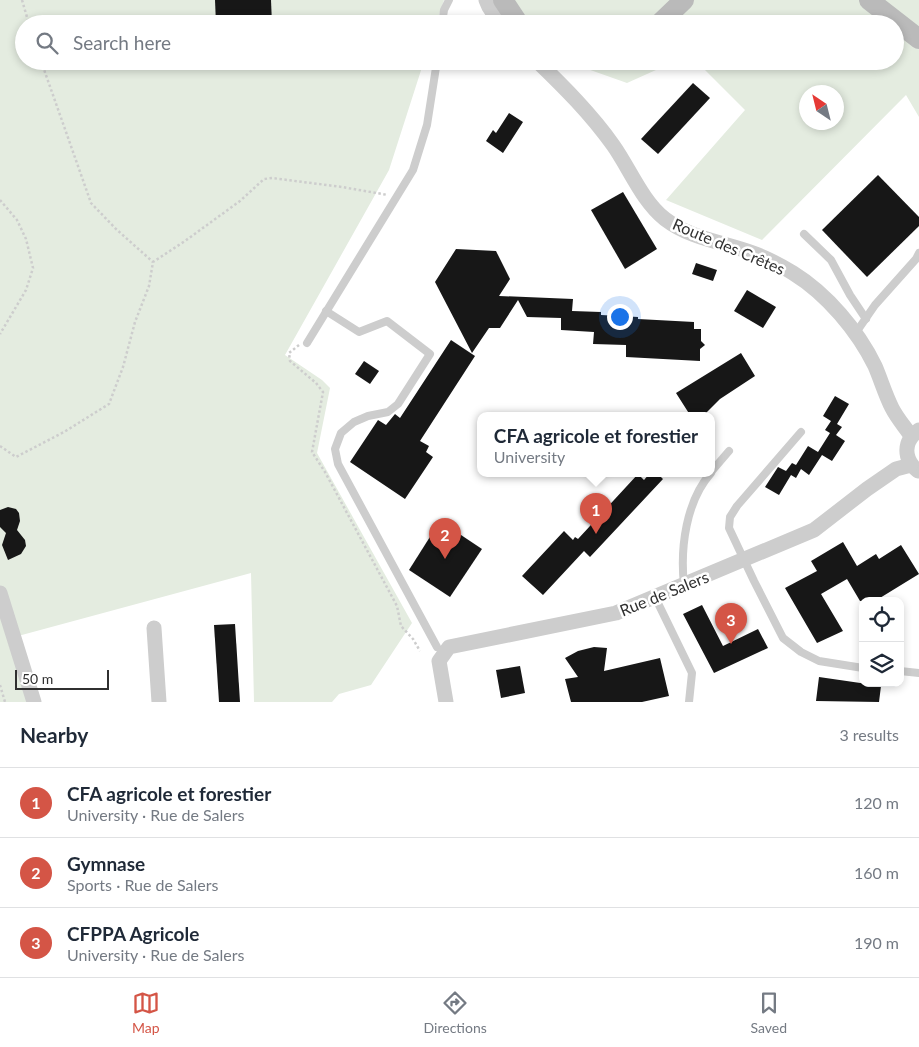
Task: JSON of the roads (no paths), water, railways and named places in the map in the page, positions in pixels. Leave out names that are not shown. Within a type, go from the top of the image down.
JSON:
[{"type":"street","points":[[486,0],[494,15]]},
{"type":"street","points":[[503,0],[514,15]]},
{"type":"street","points":[[668,15],[684,0]]},
{"type":"street","points":[[869,0],[888,15]]},
{"type":"street","points":[[904,27],[919,39]]},
{"type":"street","name":"Route des Crêtes","points":[[546,70],[598,124],[651,203],[664,218],[694,235],[753,253],[774,262],[795,275],[826,300],[855,334],[874,365],[892,408],[915,433]]},
{"type":"street","points":[[915,433],[906,449],[907,457],[915,468]]},
{"type":"street","name":"Rue de Salers","points":[[446,702],[439,661],[449,647],[616,613],[814,530],[867,488],[896,470],[915,468]]},
{"type":"street","points":[[0,594],[34,702]]},
{"type":"street","points":[[154,628],[159,702]]},
{"type":"lane","points":[[443,15],[449,0]]},
{"type":"lane","points":[[306,342],[413,170],[427,125],[436,70]]},
{"type":"lane","points":[[804,234],[831,260],[850,295],[866,319]]},
{"type":"lane","points":[[855,334],[875,305],[916,259],[919,253]]},
{"type":"lane","points":[[326,311],[359,332],[387,321],[430,354],[398,404],[388,412],[368,416],[354,422],[341,433],[335,449],[338,464],[437,647]]},
{"type":"lane","points":[[801,432],[737,506],[730,517],[730,528],[783,638],[801,652],[819,661],[859,667]]},
{"type":"lane","points":[[715,467],[729,451]]},
{"type":"lane","points":[[684,584],[683,560],[693,501],[707,477]]},
{"type":"lane","points":[[655,597],[692,673],[688,702]]},
{"type":"lane","points":[[904,671],[919,673]]},
{"type":"place","name":"CFA agricole et forestier","points":[[596,534]]},
{"type":"place","name":"Gymnase","points":[[445,559]]},
{"type":"place","name":"CFPPA Agricole","points":[[731,644]]}]
